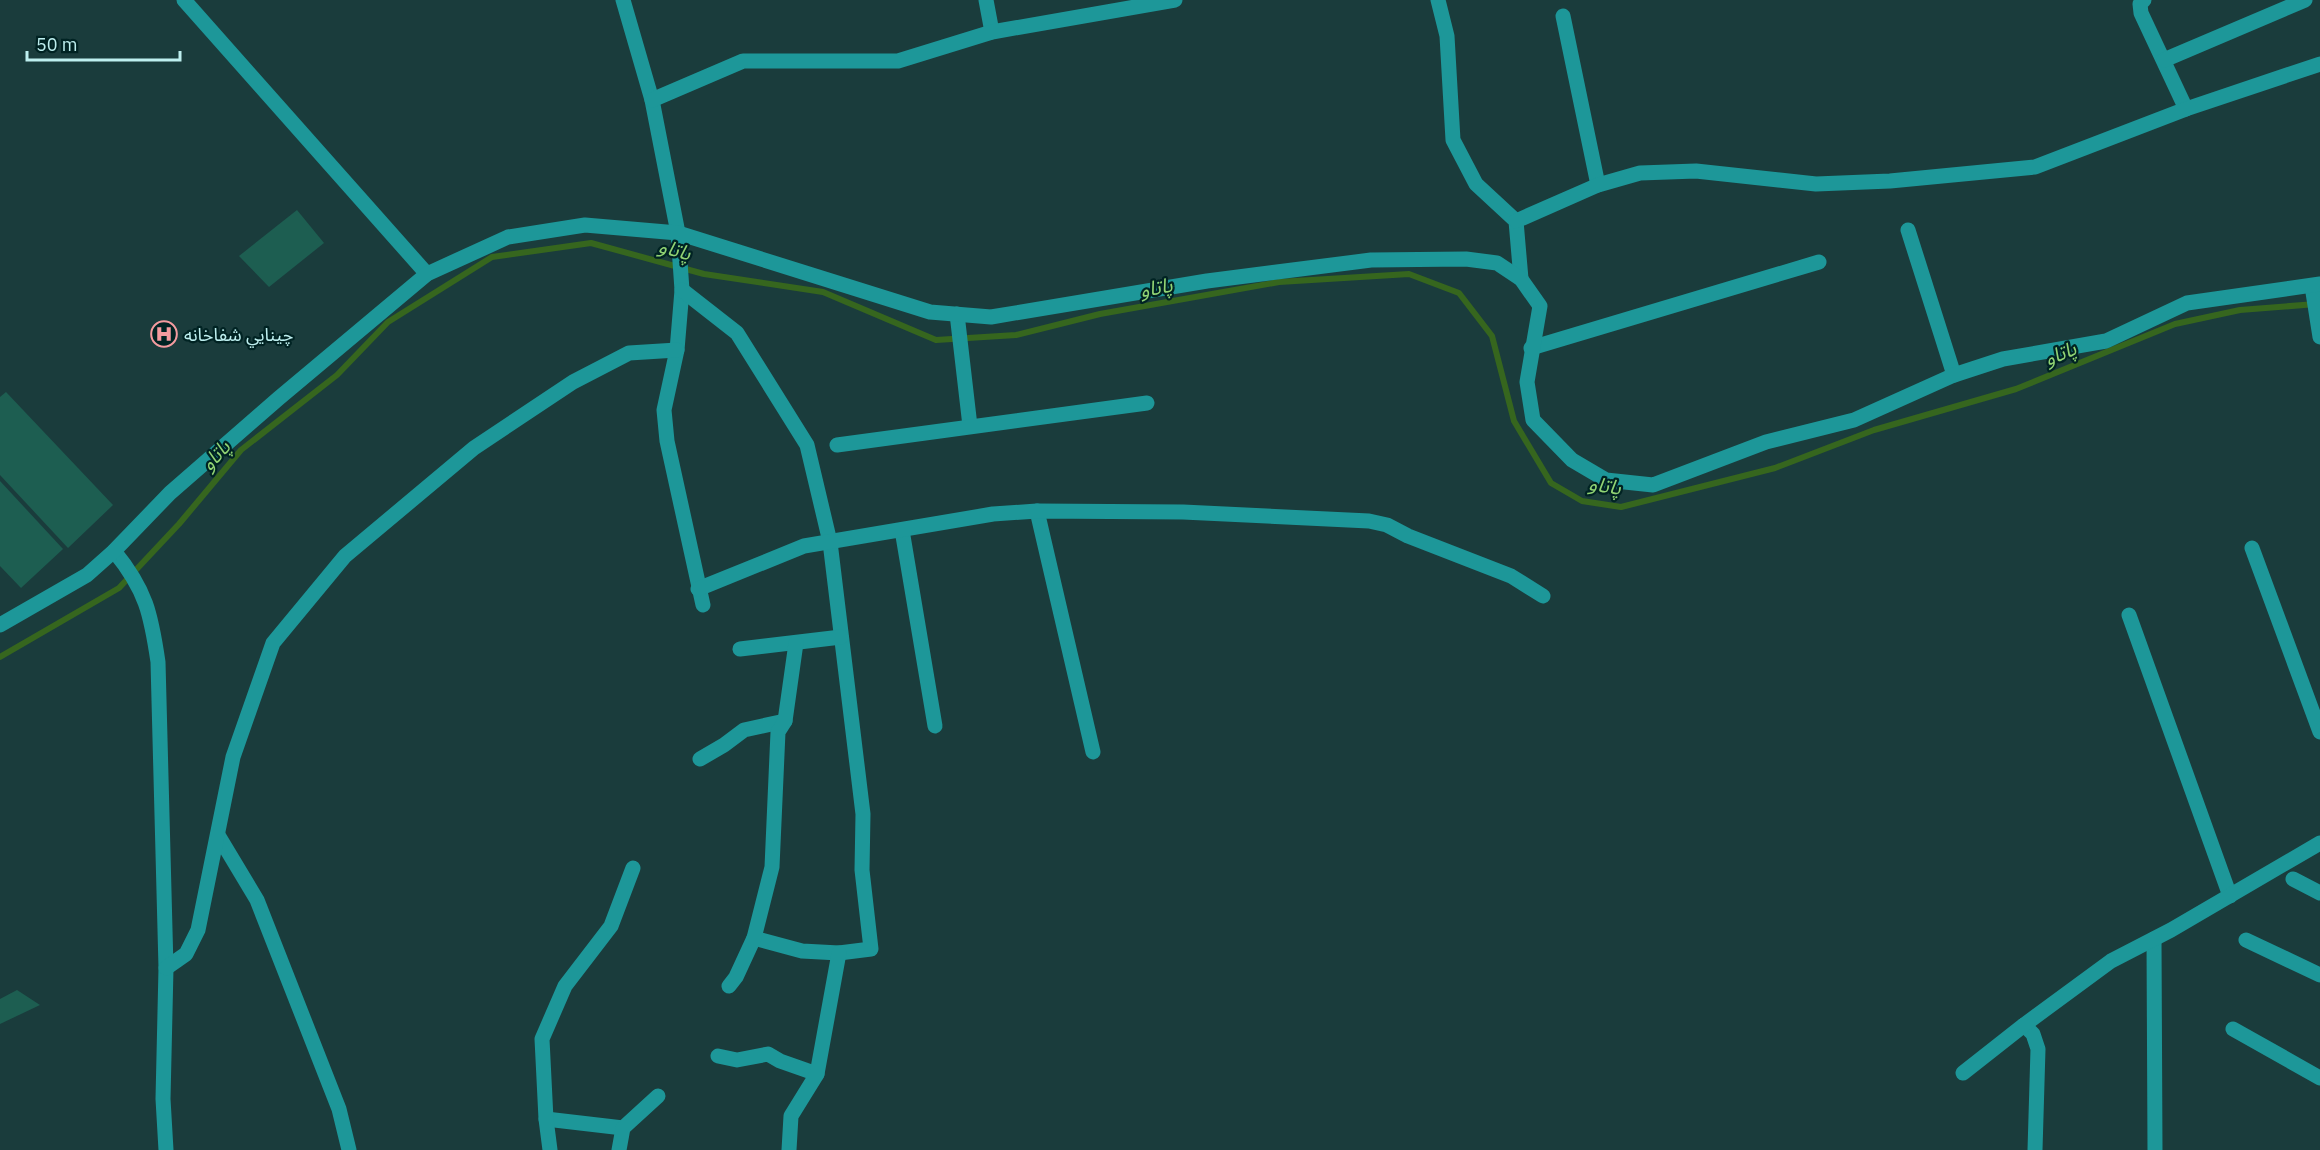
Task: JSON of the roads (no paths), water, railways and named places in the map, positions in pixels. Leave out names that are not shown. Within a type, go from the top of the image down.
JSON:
[{"type":"street","points":[[184,0],[427,274]]},
{"type":"street","points":[[623,0],[652,100],[678,233],[682,290],[677,350],[664,410],[667,441],[703,605]]},
{"type":"street","points":[[986,0],[992,32]]},
{"type":"street","points":[[652,100],[743,61],[898,61],[992,32],[1175,0]]},
{"type":"street","points":[[1438,0],[1447,36],[1453,140],[1476,184],[1516,221],[1521,279]]},
{"type":"street","points":[[2144,0],[2140,4],[2141,13],[2186,109]]},
{"type":"street","points":[[2164,60],[2305,0]]},
{"type":"street","points":[[1563,16],[1598,185]]},
{"type":"street","points":[[1516,221],[1598,185],[1640,173],[1696,171],[1816,184],[1890,181],[2035,167],[2186,109],[2320,64]]},
{"type":"street","points":[[0,625],[87,574],[114,551],[170,492],[427,274],[508,237],[585,225],[678,233],[930,312],[992,317],[1207,281],[1371,260],[1466,259],[1497,263],[1521,279],[1540,306],[1527,382],[1533,420],[1572,460],[1606,480],[1653,485],[1766,442],[1854,420],[1954,375],[2003,359],[2106,341],[2187,303],[2316,285],[2320,337]]},
{"type":"street","points":[[1908,230],[1954,375]]},
{"type":"street","points":[[1531,348],[1819,262]]},
{"type":"street","points":[[682,290],[736,333],[807,445],[830,543],[863,813],[862,870],[871,949],[839,953],[802,951],[754,938]]},
{"type":"street","points":[[957,314],[970,426]]},
{"type":"street","points":[[166,968],[186,954],[198,930],[233,758],[273,643],[345,556],[474,448],[573,382],[629,353],[677,350]]},
{"type":"street","points":[[837,445],[1147,402]]},
{"type":"street","points":[[698,589],[804,546],[993,514],[1037,511],[1183,512],[1369,521],[1387,525],[1408,536],[1511,576],[1543,596]]},
{"type":"street","points":[[1037,511],[1093,752]]},
{"type":"street","points":[[902,530],[936,726]]},
{"type":"street","points":[[2252,548],[2320,732]]},
{"type":"street","points":[[114,551],[140,587],[152,619],[158,662],[166,968],[163,1099],[166,1150]]},
{"type":"street","points":[[2129,615],[2230,896]]},
{"type":"street","points":[[740,649],[841,637]]},
{"type":"street","points":[[729,986],[736,977],[754,938],[772,867],[778,732],[785,721],[796,643]]},
{"type":"street","points":[[700,759],[744,730],[785,721]]},
{"type":"street","points":[[218,835],[257,900],[339,1109],[349,1150]]},
{"type":"street","points":[[1963,1073],[2111,961],[2154,939],[2320,843]]},
{"type":"street","points":[[550,1150],[542,1039],[565,986],[610,926],[633,868]]},
{"type":"street","points":[[2293,879],[2320,893]]},
{"type":"street","points":[[2154,939],[2155,1150]]},
{"type":"street","points":[[2246,940],[2320,975]]},
{"type":"street","points":[[789,1150],[790,1116],[817,1074],[839,953]]},
{"type":"street","points":[[2024,1025],[2033,1034],[2038,1049],[2036,1150]]},
{"type":"street","points":[[2233,1029],[2320,1078]]},
{"type":"street","points":[[718,1056],[736,1059],[768,1054],[780,1061],[817,1074]]},
{"type":"street","points":[[619,1150],[623,1128],[658,1096]]},
{"type":"street","points":[[546,1119],[623,1128]]},
{"type":"waterway","name":"پاتاو","points":[[0,657],[119,588],[179,524],[241,450],[337,375],[388,322],[492,257],[591,243],[704,274],[823,292],[936,340],[1016,335],[1100,314],[1279,282],[1409,274],[1459,293],[1492,336],[1514,421],[1551,483],[1582,501],[1621,507],[1775,468],[1874,430],[2016,389],[2175,324],[2240,310],[2316,304]]},
{"type":"place","name":"چينايي شفاخانه","points":[[164,334]]}]
